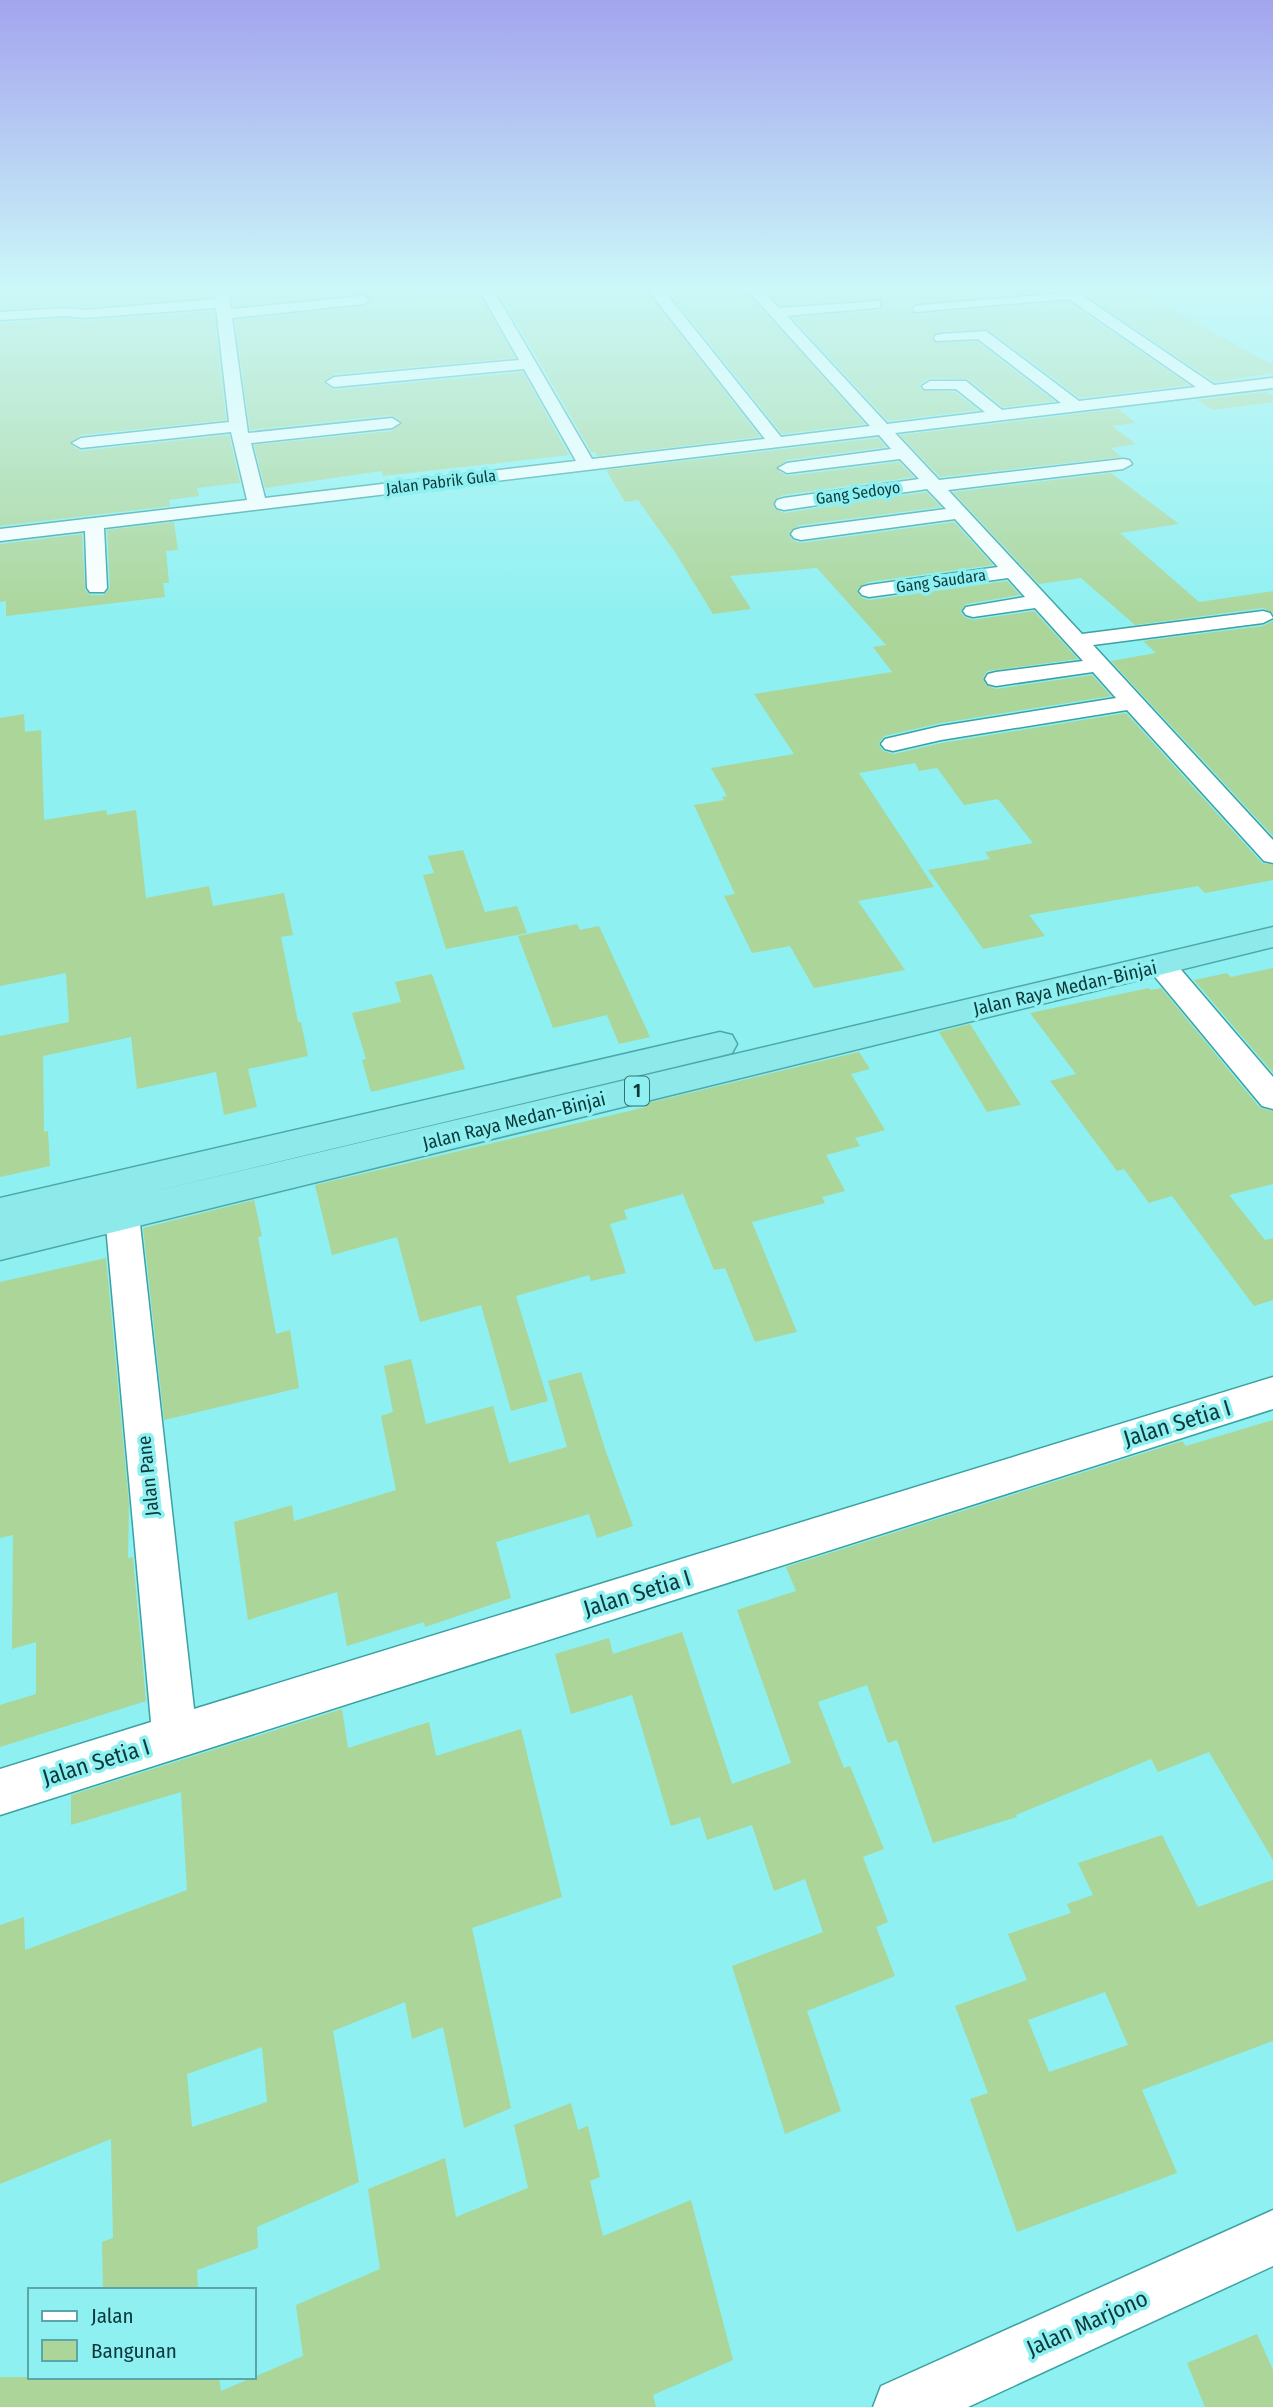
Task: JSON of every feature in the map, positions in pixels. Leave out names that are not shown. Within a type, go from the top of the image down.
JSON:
[{"type":"highway","name":"Jalan Raya Medan-Binjai","points":[[0,1213],[1273,914]]},
{"type":"highway","name":"Jalan Raya Medan-Binjai","points":[[0,1244],[1273,937]]},
{"type":"street","points":[[236,398],[240,433],[257,504]]},
{"type":"street","points":[[548,398],[587,466]]},
{"type":"street","points":[[741,398],[777,443]]},
{"type":"street","points":[[856,398],[928,480],[1273,855]]},
{"type":"street","points":[[977,398],[999,416]]},
{"type":"street","points":[[1065,398],[1076,407]]},
{"type":"street","name":"Jalan Pabrik Gula","points":[[0,535],[1150,398]]},
{"type":"street","points":[[81,443],[392,422]]},
{"type":"street","points":[[787,468],[904,453]]},
{"type":"street","points":[[928,480],[1123,464]]},
{"type":"street","points":[[928,480],[946,466]]},
{"type":"street","name":"Gang Sedoyo","points":[[784,504],[928,480]]},
{"type":"street","points":[[801,534],[959,513]]},
{"type":"street","points":[[94,523],[97,588]]},
{"type":"street","name":"Gang Saudara","points":[[869,591],[1012,571]]},
{"type":"street","points":[[973,611],[1040,601]]},
{"type":"street","points":[[1077,641],[1263,617]]},
{"type":"street","points":[[996,679],[1098,665]]},
{"type":"street","points":[[893,744],[941,733],[1132,702]]},
{"type":"street","points":[[1161,965],[1273,1098]]},
{"type":"street","name":"Jalan Pane","points":[[122,1215],[175,1737]]},
{"type":"street","name":"Jalan Setia I","points":[[0,1792],[1273,1393]]},
{"type":"street","name":"Jalan Marjono","points":[[902,2407],[1273,2238]]},
{"type":"building","points":[[0,398],[224,398],[226,420],[81,435],[70,444],[81,451],[229,435],[240,483],[197,488],[199,496],[169,500],[170,506],[0,526]]},
{"type":"building","points":[[246,398],[538,398],[569,455],[383,476],[381,471],[265,488],[254,445],[392,431],[402,422],[392,415],[250,430]]},
{"type":"building","points":[[560,398],[730,398],[760,437],[597,456],[595,452],[591,452]]},
{"type":"building","points":[[754,398],[842,398],[865,424],[782,434]]},
{"type":"building","points":[[867,398],[963,398],[978,410],[888,421]]},
{"type":"building","points":[[992,398],[1051,398],[1054,401],[1003,407]]},
{"type":"building","points":[[1273,398],[1273,402],[1213,410],[1197,400]]},
{"type":"building","points":[[1118,409],[1136,423],[1112,426],[1136,444],[1111,448],[1121,457],[940,477],[900,435]]},
{"type":"building","points":[[878,438],[886,447],[787,460],[776,469],[787,476],[899,462],[914,477],[783,495],[775,499],[775,509],[784,513],[926,492],[941,507],[800,525],[789,532],[792,540],[801,543],[954,522],[993,565],[868,582],[857,589],[860,597],[869,600],[1007,581],[1020,595],[966,604],[960,611],[964,617],[973,620],[1034,611],[1078,659],[987,671],[983,678],[986,685],[996,689],[1092,675],[1111,696],[941,723],[884,736],[878,744],[883,751],[894,754],[942,743],[1126,713],[1262,863],[1273,865],[1273,880],[1205,893],[1198,886],[1029,915],[1045,936],[983,949],[928,870],[990,859],[985,852],[1033,843],[998,799],[964,805],[937,768],[919,771],[915,763],[859,773],[934,887],[858,901],[905,970],[814,988],[790,946],[752,953],[724,896],[735,894],[694,805],[724,800],[722,797],[727,796],[711,768],[794,754],[754,694],[892,672],[873,647],[886,645],[817,568],[730,576],[751,609],[713,614],[675,552],[638,500],[625,502],[606,470]]},
{"type":"building","points":[[1111,473],[1179,524],[1120,533],[1199,602],[1273,591],[1273,613],[1263,608],[1135,625],[1081,578],[1039,584],[953,492]]},
{"type":"building","points":[[174,522],[178,550],[166,551],[169,583],[163,583],[165,597],[6,616],[6,601],[0,602],[0,544],[82,534],[85,590],[90,595],[104,595],[110,588],[107,530]]},
{"type":"building","points":[[1273,621],[1273,836],[1111,661],[1156,653],[1143,641],[1263,626]]},
{"type":"building","points":[[24,714],[25,732],[41,730],[44,820],[106,810],[107,815],[136,810],[146,898],[209,886],[213,906],[284,893],[293,935],[281,937],[298,1022],[301,1022],[308,1056],[248,1069],[257,1107],[224,1115],[216,1072],[137,1089],[131,1037],[43,1056],[44,1132],[48,1131],[50,1166],[0,1177],[0,1036],[69,1022],[66,973],[0,986],[0,718]]},
{"type":"building","points":[[463,850],[485,912],[517,906],[527,933],[446,949],[423,875],[434,873],[428,856]]},
{"type":"building","points":[[577,924],[580,930],[599,926],[650,1037],[619,1044],[607,1015],[553,1028],[518,936]]},
{"type":"building","points":[[1273,968],[1273,1073],[1194,980],[1227,973],[1231,977]]},
{"type":"building","points":[[432,974],[465,1069],[371,1092],[362,1060],[366,1059],[352,1013],[401,1002],[395,982]]},
{"type":"building","points":[[1149,988],[1161,988],[1260,1108],[1273,1111],[1273,1184],[1229,1195],[1265,1240],[1273,1238],[1273,1300],[1254,1306],[1172,1196],[1149,1203],[1124,1169],[1117,1171],[1050,1081],[1076,1074],[1030,1013]]},
{"type":"building","points":[[970,1024],[1021,1105],[987,1112],[939,1032]]},
{"type":"building","points":[[859,1052],[870,1069],[851,1074],[885,1130],[855,1138],[860,1146],[826,1155],[845,1191],[822,1197],[825,1203],[752,1222],[797,1332],[755,1342],[725,1268],[714,1270],[683,1194],[624,1210],[627,1219],[610,1224],[626,1273],[591,1281],[589,1275],[516,1296],[548,1401],[511,1411],[481,1305],[420,1322],[397,1237],[332,1255],[315,1185],[646,1107],[644,1104]]},
{"type":"building","points":[[254,1200],[276,1334],[290,1330],[299,1388],[164,1420],[143,1228]]},
{"type":"building","points":[[106,1258],[129,1504],[128,1558],[133,1557],[146,1701],[0,1747],[0,1705],[36,1694],[36,1642],[12,1649],[13,1535],[0,1538],[0,1282]]},
{"type":"building","points":[[411,1359],[426,1424],[493,1406],[509,1463],[567,1447],[548,1381],[581,1372],[633,1526],[597,1538],[589,1514],[496,1542],[511,1598],[425,1627],[424,1622],[347,1646],[337,1592],[248,1620],[234,1522],[292,1505],[294,1521],[396,1490],[381,1416],[393,1412],[384,1366]]},
{"type":"building","points":[[1273,1420],[1273,1860],[1209,1752],[1158,1772],[1151,1759],[1016,1815],[1017,1817],[933,1843],[897,1740],[888,1743],[867,1685],[818,1702],[844,1768],[850,1766],[884,1849],[863,1857],[888,1922],[876,1927],[895,1976],[807,2011],[841,2111],[785,2134],[732,1966],[823,1932],[805,1879],[774,1891],[752,1825],[707,1840],[700,1817],[671,1826],[632,1695],[571,1714],[555,1654],[609,1638],[613,1654],[682,1632],[732,1784],[791,1763],[737,1610],[796,1591],[786,1567],[1182,1441],[1186,1446]]},
{"type":"building","points":[[342,1709],[348,1748],[429,1722],[436,1756],[521,1729],[562,1897],[472,1928],[511,2108],[464,2128],[443,2027],[412,2039],[405,2002],[333,2031],[359,2182],[257,2227],[258,2248],[197,2270],[198,2288],[103,2288],[102,2242],[113,2238],[111,2139],[0,2184],[0,1925],[24,1917],[25,1950],[187,1890],[181,1792],[71,1825],[71,1795]],"holes":[[[262,2047],[267,2102],[192,2127],[187,2074]]]},
{"type":"building","points":[[1162,1835],[1198,1907],[1273,1880],[1273,2041],[1142,2090],[1177,2173],[1017,2232],[970,2099],[988,2093],[955,2006],[1027,1980],[1008,1934],[1071,1913],[1067,1904],[1093,1895],[1078,1863]],"holes":[[[1105,1992],[1128,2045],[1049,2072],[1028,2020]]]},
{"type":"building","points":[[571,2103],[578,2130],[588,2126],[600,2177],[590,2181],[603,2236],[691,2200],[733,2360],[653,2395],[656,2407],[0,2407],[0,2377],[219,2379],[221,2391],[249,2379],[256,2379],[256,2376],[303,2356],[296,2305],[380,2269],[368,2189],[445,2158],[456,2217],[528,2188],[514,2125]]},
{"type":"building","points":[[1257,2334],[1273,2370],[1273,2407],[1205,2407],[1187,2363]]}]
